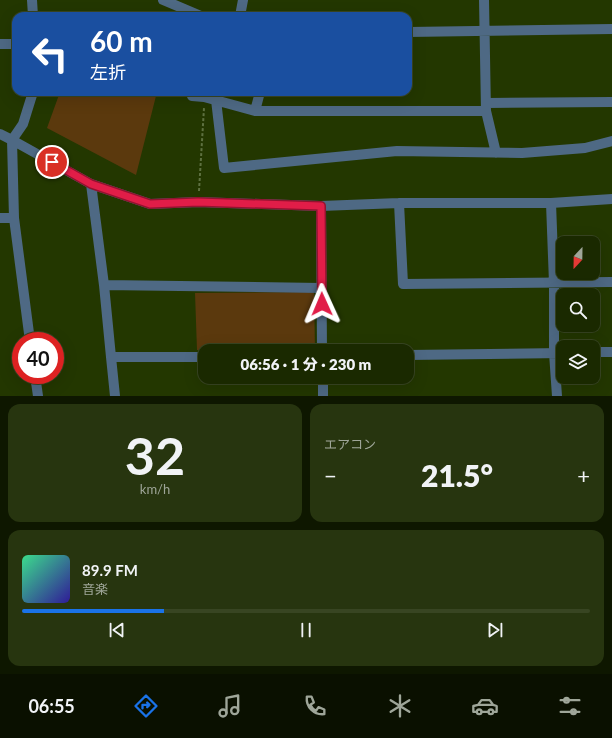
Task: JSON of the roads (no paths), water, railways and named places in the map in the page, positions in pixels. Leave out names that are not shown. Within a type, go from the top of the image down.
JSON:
[{"type":"street","points":[[32,0],[33,12]]},
{"type":"street","points":[[163,0],[192,12]]},
{"type":"street","points":[[241,12],[243,0]]},
{"type":"street","points":[[484,0],[486,107],[496,153]]},
{"type":"street","points":[[412,32],[612,29]]},
{"type":"street","points":[[0,44],[12,44]]},
{"type":"street","points":[[29,332],[14,218],[12,140],[23,124],[32,96]]},
{"type":"street","points":[[200,96],[255,111],[486,107],[612,102]]},
{"type":"street","points":[[255,111],[259,96]]},
{"type":"street","points":[[216,100],[224,168],[397,151],[522,153],[585,148],[612,141]]},
{"type":"street","points":[[0,134],[91,184],[150,204],[198,202],[321,206],[399,203],[551,203],[612,199]]},
{"type":"street","points":[[91,184],[104,285],[115,396]]},
{"type":"street","points":[[399,203],[403,284],[612,282]]},
{"type":"street","points":[[551,203],[557,340]]},
{"type":"street","points":[[321,206],[322,344]]},
{"type":"street","points":[[0,218],[14,218]]},
{"type":"street","points":[[104,285],[321,288]]},
{"type":"street","points":[[600,352],[612,352]]},
{"type":"street","points":[[414,355],[556,353]]},
{"type":"street","points":[[111,357],[198,357]]},
{"type":"street","points":[[36,384],[38,396]]},
{"type":"street","points":[[322,384],[323,396]]},
{"type":"street","points":[[557,384],[557,396]]}]
